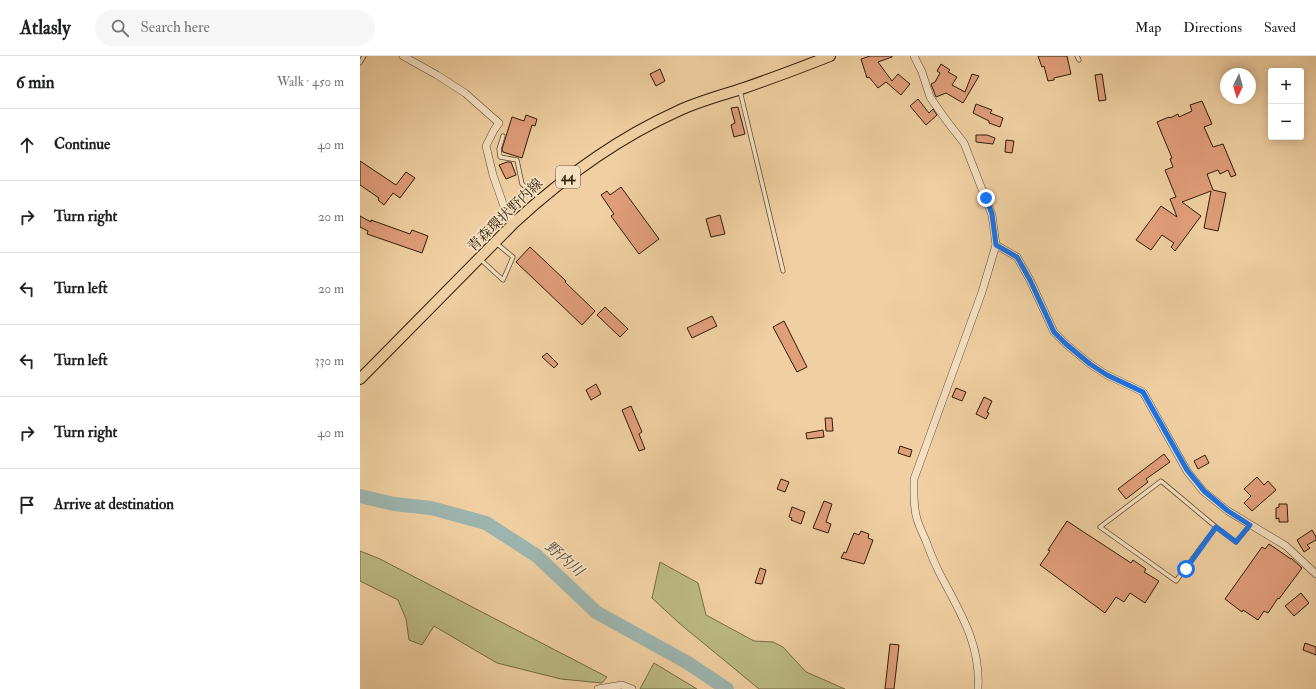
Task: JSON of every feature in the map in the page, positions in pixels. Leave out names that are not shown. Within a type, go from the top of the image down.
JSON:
[{"type":"main road","name":"青森環状野内線","points":[[360,379],[515,222],[540,199],[569,176],[633,134],[679,110],[739,90],[830,56]]},
{"type":"street","points":[[403,56],[437,75],[465,94],[499,123],[486,146],[493,175],[508,215],[515,222]]},
{"type":"street","points":[[914,56],[922,72],[930,97],[964,143],[992,214],[996,245],[982,292],[914,479],[913,503],[917,520],[938,570],[966,624],[974,646],[978,669],[978,689]]},
{"type":"street","points":[[996,245],[1017,257],[1030,280],[1054,332],[1090,364],[1107,375],[1143,392],[1187,470],[1204,491],[1228,511],[1286,546],[1316,574]]},
{"type":"street","points":[[598,689],[622,685],[632,689]]},
{"type":"lane","points":[[360,63],[364,56]]},
{"type":"lane","points":[[1077,56],[1079,60]]},
{"type":"lane","points":[[739,90],[783,271]]},
{"type":"lane","points":[[503,136],[499,149],[500,157],[517,160],[522,184],[540,199]]},
{"type":"lane","points":[[479,259],[504,280],[513,257],[496,242]]},
{"type":"lane","points":[[1216,527],[1176,581],[1100,527],[1161,481],[1236,542],[1250,525]]},
{"type":"shaded area","points":[[360,551],[380,559],[607,677],[602,683],[561,679],[497,663],[434,626],[422,645],[409,640],[406,619],[398,600],[360,581]]},
{"type":"shaded area","points":[[660,562],[698,583],[706,615],[754,641],[773,642],[783,647],[806,672],[845,689],[759,689],[679,623],[652,598]]},
{"type":"shaded area","points":[[654,663],[697,689],[640,689]]},
{"type":"building","points":[[870,56],[892,56],[878,62],[892,81],[898,74],[910,84],[901,95],[886,82],[878,88],[869,77],[867,78],[861,59]]},
{"type":"building","points":[[1038,56],[1067,56],[1071,74],[1048,81],[1044,66],[1042,67]]},
{"type":"building","points":[[941,64],[950,70],[948,72],[957,77],[952,85],[965,92],[972,74],[979,76],[963,103],[946,93],[936,97],[931,84],[935,82],[940,73],[937,71]]},
{"type":"building","points":[[660,69],[665,81],[656,86],[650,74]]},
{"type":"building","points":[[1102,74],[1106,100],[1099,101],[1095,75]]},
{"type":"building","points":[[918,99],[929,113],[933,109],[937,115],[926,125],[910,106]]},
{"type":"building","points":[[1202,101],[1212,124],[1204,127],[1213,147],[1223,144],[1236,175],[1231,177],[1228,170],[1220,174],[1218,170],[1207,174],[1213,190],[1226,193],[1218,231],[1204,228],[1211,191],[1182,202],[1201,216],[1175,251],[1171,247],[1174,243],[1162,235],[1151,250],[1136,240],[1161,206],[1177,217],[1170,199],[1176,197],[1165,170],[1173,167],[1170,159],[1172,158],[1157,122],[1178,114],[1179,117],[1192,111],[1190,105]]},
{"type":"building","points":[[976,104],[992,110],[990,113],[1003,118],[1000,127],[989,123],[989,121],[973,113]]},
{"type":"building","points":[[738,107],[745,134],[734,137],[731,125],[735,123],[731,108]]},
{"type":"building","points":[[526,115],[537,119],[535,126],[532,125],[522,158],[503,152],[502,149],[512,117],[524,121]]},
{"type":"building","points":[[976,135],[987,135],[995,138],[993,144],[976,142]]},
{"type":"building","points":[[1006,140],[1014,141],[1012,153],[1005,152]]},
{"type":"building","points":[[360,161],[396,185],[406,172],[415,178],[400,198],[393,193],[384,205],[378,200],[379,198],[360,185]]},
{"type":"building","points":[[511,162],[516,175],[506,179],[499,165]]},
{"type":"building","points":[[621,187],[659,239],[639,254],[611,216],[614,214],[601,195],[607,191],[610,195]]},
{"type":"building","points":[[720,215],[725,234],[711,237],[706,219]]},
{"type":"building","points":[[360,216],[371,222],[371,220],[410,234],[412,230],[428,236],[422,253],[367,234],[368,231],[360,227]]},
{"type":"building","points":[[530,247],[595,311],[582,325],[516,262]]},
{"type":"building","points":[[605,307],[628,329],[620,337],[597,315]]},
{"type":"building","points":[[712,316],[717,326],[692,338],[687,328]]},
{"type":"building","points":[[784,321],[807,367],[797,372],[773,327]]},
{"type":"building","points":[[547,353],[558,364],[554,368],[542,357]]},
{"type":"building","points":[[596,384],[601,394],[591,400],[586,390]]},
{"type":"building","points":[[956,388],[966,392],[962,401],[952,397]]},
{"type":"building","points":[[984,397],[992,401],[987,412],[989,413],[986,419],[976,414]]},
{"type":"building","points":[[631,406],[642,432],[639,434],[645,449],[639,451],[622,410]]},
{"type":"building","points":[[825,418],[832,418],[833,431],[826,431]]},
{"type":"building","points":[[823,430],[824,437],[807,439],[806,433]]},
{"type":"building","points":[[900,446],[912,450],[910,457],[898,453]]},
{"type":"building","points":[[1164,454],[1170,462],[1146,479],[1148,482],[1126,499],[1118,489]]},
{"type":"building","points":[[1205,455],[1209,463],[1198,469],[1194,461]]},
{"type":"building","points":[[1257,477],[1264,485],[1268,481],[1276,490],[1252,511],[1244,503],[1251,496],[1244,489]]},
{"type":"building","points":[[781,479],[789,482],[785,492],[777,489]]},
{"type":"building","points":[[824,501],[832,504],[826,522],[831,524],[828,533],[813,528]]},
{"type":"building","points":[[1279,504],[1287,504],[1288,522],[1279,522],[1279,518],[1276,519],[1276,508],[1279,507]]},
{"type":"building","points":[[792,507],[805,512],[801,524],[791,520],[792,518],[789,517]]},
{"type":"building","points":[[1067,521],[1131,563],[1133,560],[1146,569],[1144,572],[1159,581],[1145,603],[1130,593],[1124,602],[1116,597],[1105,613],[1040,565],[1050,551],[1048,550]]},
{"type":"building","points":[[1312,530],[1316,540],[1307,545],[1310,548],[1304,552],[1297,540]]},
{"type":"building","points":[[861,531],[869,534],[868,538],[873,540],[864,564],[841,558],[844,552],[846,553],[854,533],[859,535]]},
{"type":"building","points":[[1269,544],[1291,558],[1302,568],[1268,613],[1264,611],[1258,620],[1243,610],[1242,612],[1225,599],[1262,547],[1265,549]]},
{"type":"building","points":[[760,568],[766,570],[762,584],[755,583]]},
{"type":"building","points":[[1301,593],[1309,603],[1294,616],[1285,606]]},
{"type":"building","points":[[1305,643],[1316,647],[1316,655],[1303,650]]},
{"type":"building","points":[[890,644],[899,645],[894,689],[885,689]]},
{"type":"waterway","name":"野内川","points":[[360,496],[394,504],[431,508],[486,523],[537,556],[596,612],[688,663],[727,689]]},
{"type":"route","points":[[986,198],[992,214],[996,245],[1017,257],[1030,280],[1054,332],[1090,364],[1107,375],[1127,383],[1143,392],[1187,470],[1204,491],[1228,511],[1250,525],[1236,542],[1216,527],[1186,569]]}]
